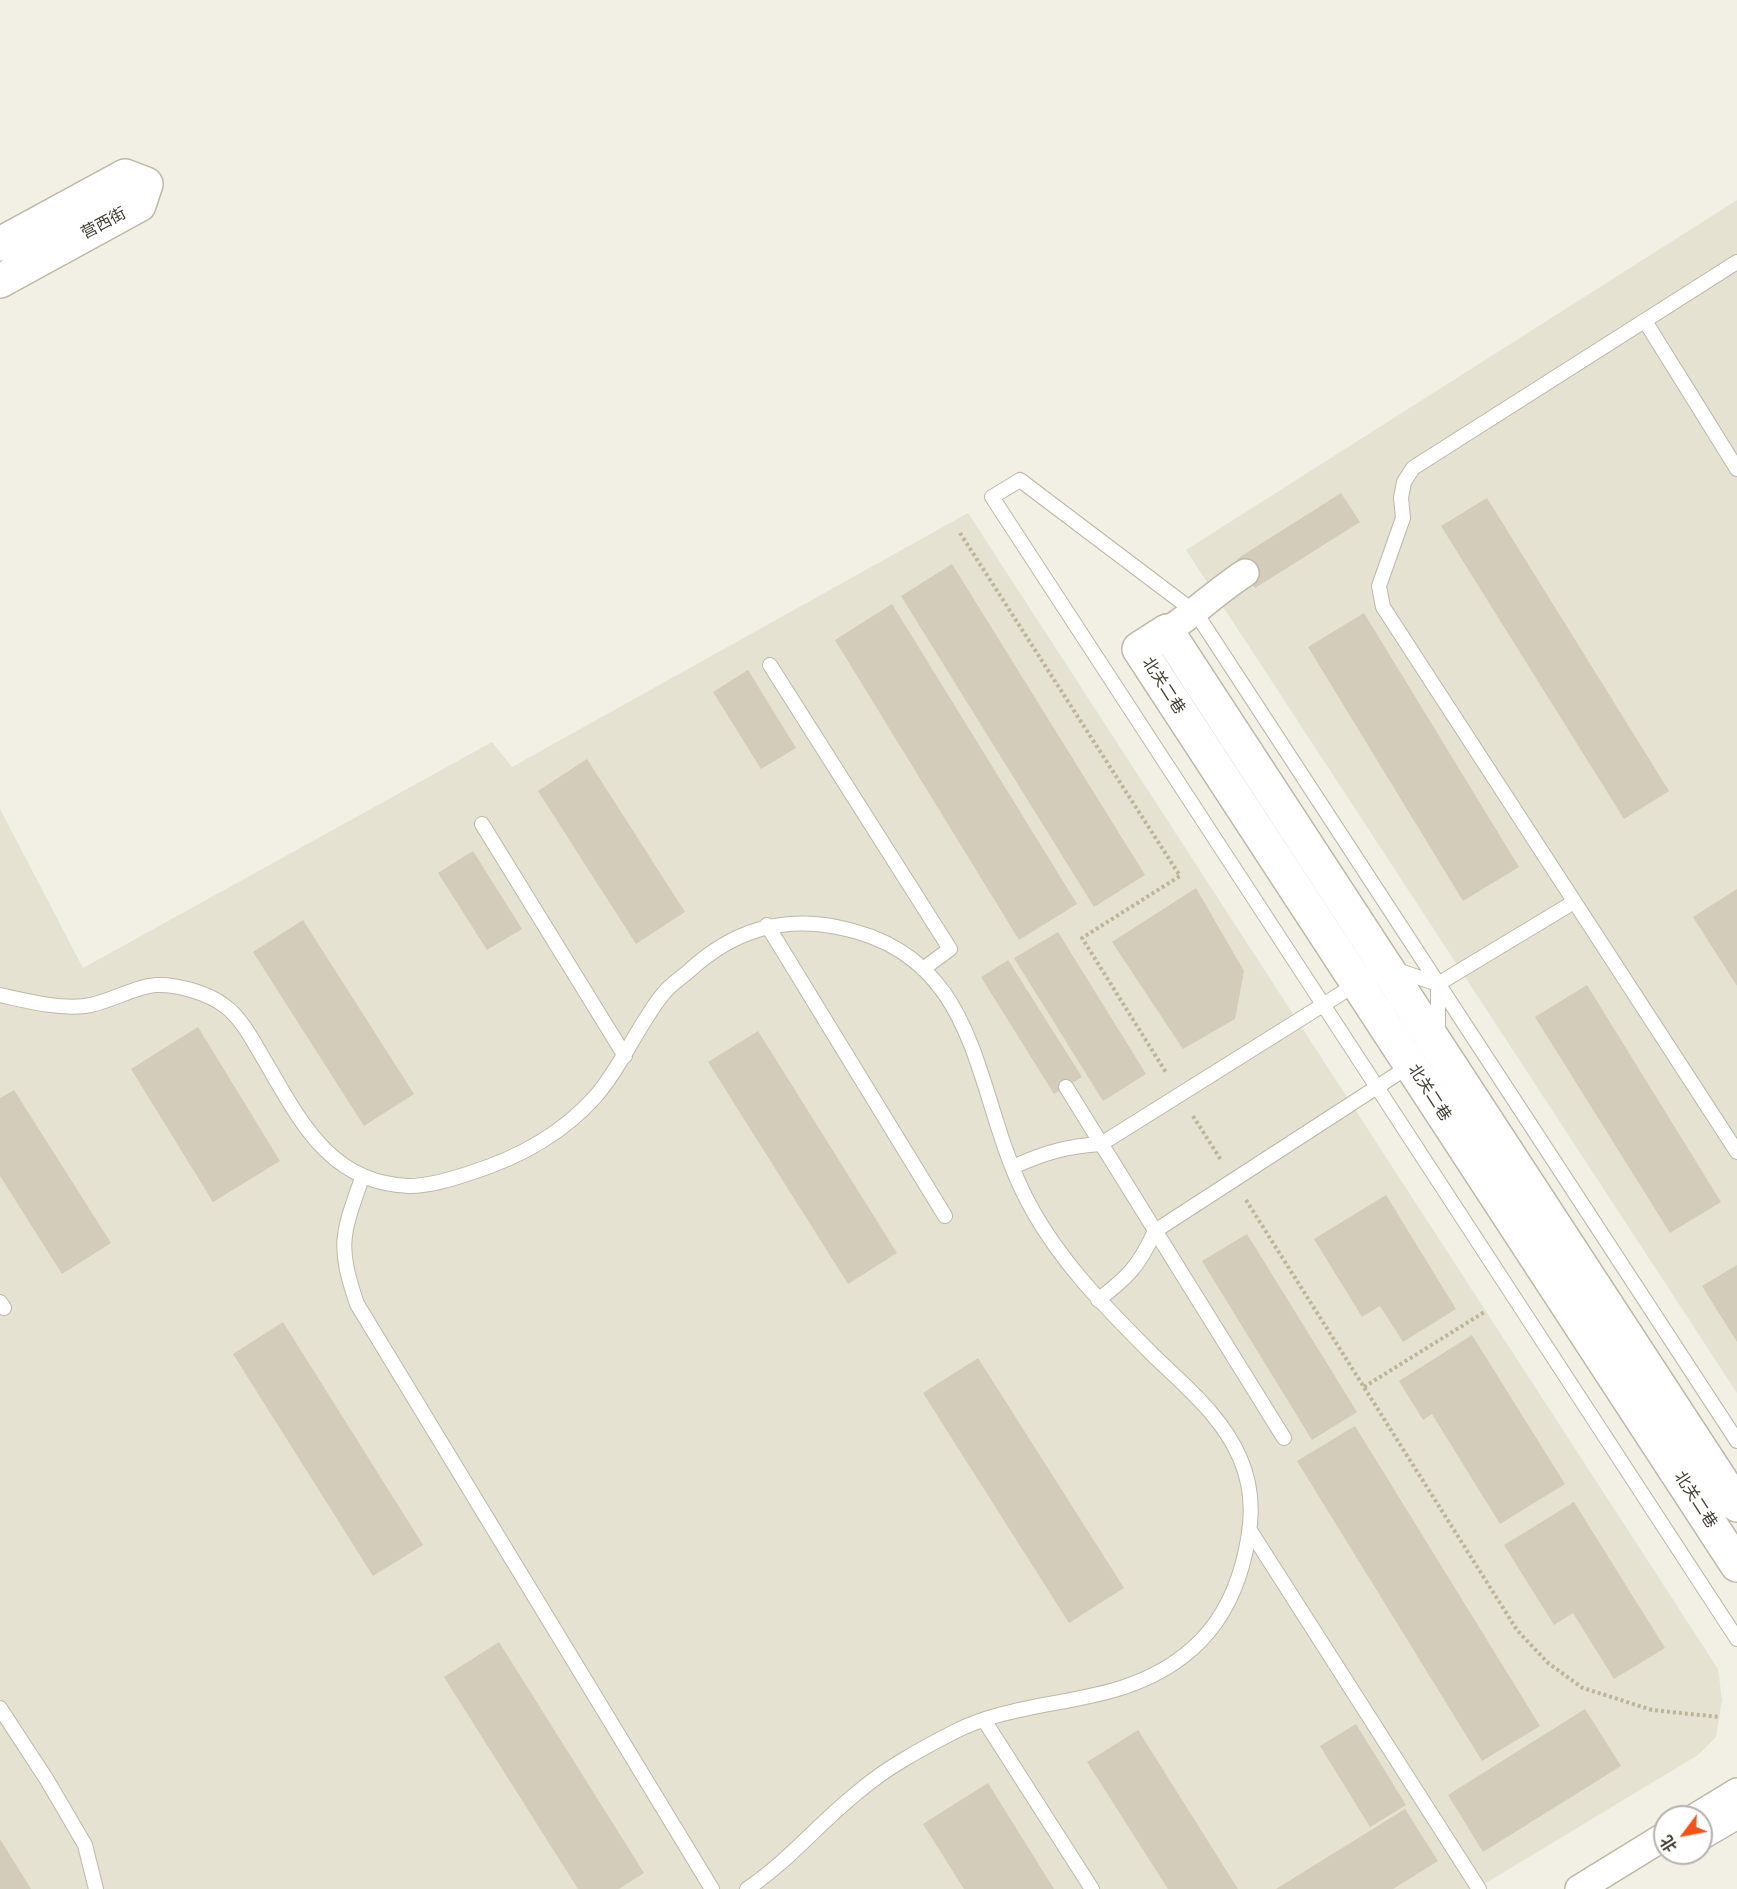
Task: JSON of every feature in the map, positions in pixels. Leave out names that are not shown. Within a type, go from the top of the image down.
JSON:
[{"type":"street","name":"营西街","points":[[0,244],[125,176],[146,184],[139,205],[0,281]]},
{"type":"street","points":[[1167,631],[1196,613],[1218,590],[1245,573]]},
{"type":"street","name":"北关二巷","points":[[1737,1505],[1425,1057],[1357,983],[1138,649],[1167,631],[1385,966],[1425,1057],[1737,1564]]},
{"type":"street","points":[[1713,1807],[1737,1792]]},
{"type":"street","points":[[1713,1829],[1737,1815]]},
{"type":"street","points":[[1579,1889],[1653,1843]]},
{"type":"street","points":[[1613,1889],[1653,1865]]},
{"type":"lane","points":[[1737,262],[1413,468],[1404,482],[1401,498],[1403,518],[1379,586],[1383,607],[1737,1152]]},
{"type":"lane","points":[[1645,321],[1737,469]]},
{"type":"lane","points":[[1737,1441],[1196,613],[1020,480],[992,497],[1737,1639]]},
{"type":"lane","points":[[770,665],[950,949],[923,969]]},
{"type":"lane","points":[[482,824],[625,1056]]},
{"type":"lane","points":[[1098,1300],[1124,1280],[1142,1260],[1155,1231],[1425,1057],[1438,984],[1574,902]]},
{"type":"lane","points":[[0,995],[46,1005],[81,1007],[108,1002],[154,985],[190,990],[225,1006],[250,1035],[292,1106],[322,1149],[362,1178],[412,1186],[452,1179],[499,1164],[535,1147],[568,1123],[595,1097],[625,1056],[663,994],[703,958],[730,940],[767,925],[794,922],[862,933],[892,947],[923,969],[945,993],[965,1025],[1024,1194],[1045,1230],[1098,1300],[1191,1391],[1217,1420],[1240,1457],[1252,1500],[1251,1532],[1234,1592],[1208,1635],[1178,1661],[1146,1682],[984,1720],[938,1741],[862,1788],[826,1819],[789,1858],[747,1889]]},
{"type":"lane","points":[[767,925],[945,1216]]},
{"type":"lane","points":[[1013,1167],[1044,1153],[1068,1146],[1101,1143],[1385,966],[1438,984]]},
{"type":"lane","points":[[1066,1087],[1284,1438]]},
{"type":"lane","points":[[362,1178],[346,1224],[342,1248],[357,1304],[712,1889]]},
{"type":"lane","points":[[1251,1532],[1479,1889]]},
{"type":"lane","points":[[0,1708],[47,1780],[85,1845],[96,1889]]},
{"type":"lane","points":[[984,1720],[1092,1889]]},
{"type":"path","points":[[1364,1387],[1486,1311]]},
{"type":"shaded area","points":[[1737,200],[1737,1393],[1186,550]]},
{"type":"shaded area","points":[[968,513],[1718,1669],[1722,1700],[1716,1737],[1698,1755],[1476,1889],[0,1889],[0,809],[83,968],[492,742],[512,767]]},
{"type":"building","points":[[1341,493],[1360,522],[1255,588],[1237,559]]},
{"type":"building","points":[[1487,498],[1669,791],[1624,819],[1441,526]]},
{"type":"building","points":[[952,564],[1145,875],[1094,907],[901,596]]},
{"type":"building","points":[[892,604],[1077,904],[1019,940],[835,640]]},
{"type":"building","points":[[1364,613],[1519,867],[1463,901],[1308,647]]},
{"type":"building","points":[[748,670],[796,748],[761,769],[713,692]]},
{"type":"building","points":[[587,759],[685,912],[636,944],[538,791]]},
{"type":"building","points":[[473,851],[522,929],[487,950],[438,873]]},
{"type":"building","points":[[1196,888],[1244,971],[1235,1019],[1183,1049],[1112,942]]},
{"type":"building","points":[[1737,889],[1737,986],[1693,917]]},
{"type":"building","points":[[303,920],[414,1094],[364,1126],[253,952]]},
{"type":"building","points":[[1058,932],[1146,1074],[1103,1101],[1014,958]]},
{"type":"building","points":[[1008,960],[1082,1077],[1054,1094],[981,977]]},
{"type":"building","points":[[1587,985],[1721,1202],[1670,1233],[1535,1017]]},
{"type":"building","points":[[198,1027],[280,1161],[213,1202],[131,1069]]},
{"type":"building","points":[[758,1031],[897,1253],[848,1284],[708,1062]]},
{"type":"building","points":[[14,1090],[111,1243],[62,1274],[0,1176],[0,1098]]},
{"type":"building","points":[[1386,1195],[1456,1309],[1403,1342],[1380,1306],[1362,1317],[1314,1239]]},
{"type":"building","points":[[1247,1234],[1357,1412],[1312,1440],[1202,1261]]},
{"type":"building","points":[[1737,1265],[1737,1342],[1702,1286]]},
{"type":"building","points":[[283,1322],[423,1545],[373,1576],[233,1354]]},
{"type":"building","points":[[1472,1335],[1565,1484],[1500,1524],[1432,1414],[1423,1420],[1399,1381]]},
{"type":"building","points":[[978,1358],[1124,1588],[1069,1623],[923,1393]]},
{"type":"building","points":[[1355,1426],[1540,1726],[1482,1761],[1297,1461]]},
{"type":"building","points":[[1574,1502],[1665,1648],[1614,1679],[1573,1613],[1554,1625],[1504,1545]]},
{"type":"building","points":[[499,1642],[644,1873],[619,1889],[578,1889],[444,1677]]},
{"type":"building","points":[[1585,1709],[1621,1766],[1483,1852],[1448,1795]]},
{"type":"building","points":[[1356,1724],[1406,1805],[1370,1827],[1320,1746]]},
{"type":"building","points":[[1138,1730],[1238,1889],[1168,1889],[1087,1762]]},
{"type":"building","points":[[988,1783],[1054,1889],[964,1889],[923,1824]]},
{"type":"building","points":[[1405,1809],[1438,1861],[1393,1889],[1276,1889]]},
{"type":"building","points":[[0,1839],[31,1889],[0,1889]]}]
